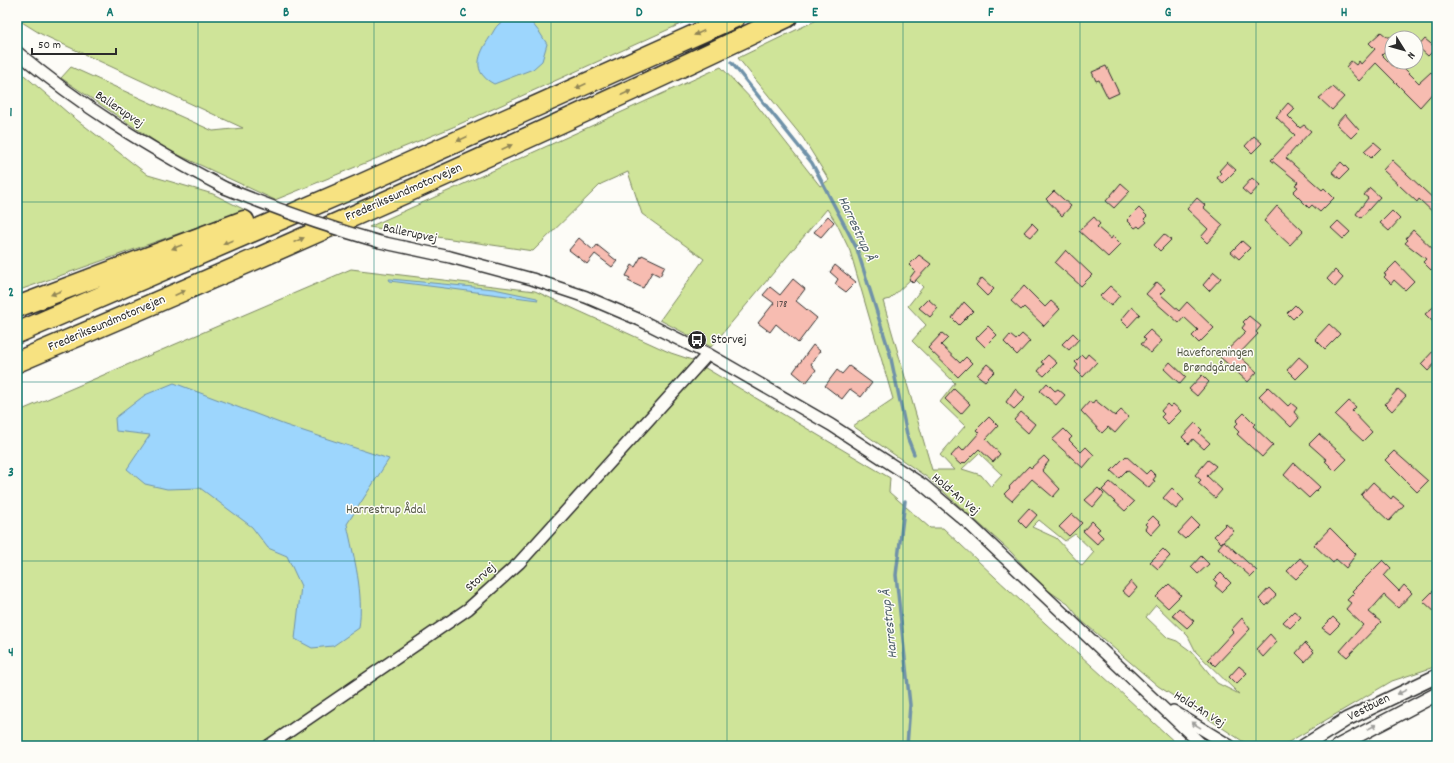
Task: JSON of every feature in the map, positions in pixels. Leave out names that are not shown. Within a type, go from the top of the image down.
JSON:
[{"type":"highway","name":"Frederikssundmotorvejen","points":[[17,333],[360,185],[735,17]]},
{"type":"highway","name":"Frederikssundmotorvejen","points":[[17,362],[139,311],[529,137],[787,17]]},
{"type":"highway","points":[[17,307],[292,203],[360,185]]},
{"type":"highway","points":[[17,371],[80,336]]},
{"type":"street","name":"Ballerupvej","points":[[17,52],[49,79],[100,115],[161,154],[225,188],[283,212],[380,242],[450,257],[567,290],[640,320],[708,354]]},
{"type":"street","name":"Hold-An Vej","points":[[708,354],[831,425],[923,485],[984,538],[1203,746]]},
{"type":"street","name":"Storvej","points":[[268,746],[468,609],[519,563],[708,354]]},
{"type":"street","name":"Vestbuen","points":[[1304,746],[1347,719],[1437,676]]},
{"type":"street","name":"Vestbuen","points":[[1338,746],[1437,694]]},
{"type":"street","name":"Hold-An Vej","points":[[1154,699],[1230,746]]},
{"type":"green space","points":[[17,17],[696,17],[453,127],[275,200],[168,150],[61,78],[71,67],[213,131],[243,128],[41,34],[17,19]]},
{"type":"green space","name":"Haveforeningen Brøndgården","points":[[823,17],[1437,17],[1437,666],[1392,681],[1282,746],[1250,746],[1158,686],[1082,621],[1068,604],[1043,587],[1011,552],[928,478],[853,426],[893,399],[850,251],[837,224],[827,209],[711,347],[660,320],[704,259],[642,214],[628,172],[601,184],[533,251],[369,227],[721,67],[755,103],[820,186],[829,180],[803,138],[738,58]],"holes":[[[913,277],[923,287],[908,306],[926,325],[912,341],[955,383],[940,402],[965,426],[940,455],[954,470],[932,470],[883,301],[890,299]],[[979,453],[1002,475],[991,487],[981,475],[962,469]],[[1039,520],[1065,541],[1075,534],[1094,552],[1082,566],[1056,538],[1032,527]],[[1156,605],[1188,636],[1196,652],[1239,694],[1217,683],[1192,652],[1177,641],[1168,638],[1146,617]]]},
{"type":"green space","points":[[17,69],[68,113],[148,175],[213,194],[245,210],[17,291]]},
{"type":"green space","name":"Harrestrup Ådal","points":[[351,269],[535,291],[671,353],[692,360],[890,478],[889,492],[930,528],[943,528],[1179,746],[17,746],[17,412]]},
{"type":"water","points":[[513,17],[528,18],[547,44],[542,61],[533,69],[494,84],[482,74],[479,69],[480,57],[482,50],[496,27],[502,22]]},
{"type":"water","points":[[389,279],[494,289],[537,298],[538,300],[390,281]]},
{"type":"water","points":[[174,383],[285,425],[389,459],[347,524],[359,589],[359,628],[333,646],[312,648],[295,639],[301,586],[287,556],[268,548],[252,527],[200,488],[167,489],[145,484],[127,469],[150,435],[116,431],[115,418],[145,395]]},
{"type":"building","points":[[1381,32],[1384,34],[1384,53],[1382,55],[1384,57],[1384,70],[1406,70],[1419,83],[1431,72],[1437,78],[1437,88],[1420,107],[1376,63],[1359,81],[1346,67],[1351,61],[1356,65],[1359,61],[1361,64],[1375,49],[1369,43]]},
{"type":"building","points":[[1425,39],[1436,48],[1428,56],[1424,52]]},
{"type":"building","points":[[1106,66],[1119,93],[1108,98],[1099,80],[1096,81],[1092,72]]},
{"type":"building","points":[[1333,87],[1344,97],[1332,110],[1319,98]]},
{"type":"building","points":[[1288,103],[1295,109],[1288,116],[1300,128],[1304,125],[1311,131],[1286,158],[1322,190],[1324,188],[1334,198],[1320,212],[1312,205],[1309,208],[1293,192],[1298,187],[1295,185],[1298,182],[1271,160],[1295,135],[1276,117]]},
{"type":"building","points":[[1345,114],[1359,130],[1351,138],[1336,124]]},
{"type":"building","points":[[1254,136],[1262,143],[1252,153],[1245,146]]},
{"type":"building","points":[[1374,142],[1381,148],[1371,158],[1364,151]]},
{"type":"building","points":[[1392,160],[1437,202],[1437,216],[1419,199],[1417,202],[1383,170]]},
{"type":"building","points":[[1227,162],[1236,170],[1223,183],[1217,178],[1221,173],[1219,171]]},
{"type":"building","points":[[1341,162],[1349,170],[1340,179],[1332,172]]},
{"type":"building","points":[[1252,178],[1260,185],[1250,196],[1242,189]]},
{"type":"building","points":[[1121,183],[1130,191],[1114,208],[1106,201]]},
{"type":"building","points":[[1370,188],[1380,197],[1361,218],[1356,214],[1368,198],[1364,195]]},
{"type":"building","points":[[1054,191],[1071,206],[1062,216],[1046,199]]},
{"type":"building","points":[[1197,198],[1205,205],[1203,207],[1223,225],[1207,243],[1201,237],[1208,229],[1187,209]]},
{"type":"building","points":[[1277,206],[1303,231],[1290,245],[1264,221]]},
{"type":"building","points":[[1139,208],[1147,216],[1144,219],[1147,222],[1140,228],[1138,226],[1135,228],[1127,220]]},
{"type":"building","points":[[1392,211],[1400,219],[1389,231],[1380,223]]},
{"type":"building","points":[[828,216],[834,222],[821,237],[814,232]]},
{"type":"building","points":[[1094,217],[1100,224],[1097,227],[1111,239],[1113,236],[1121,244],[1108,257],[1079,231]]},
{"type":"building","points":[[1338,221],[1350,232],[1343,239],[1331,228]]},
{"type":"building","points":[[1032,223],[1038,229],[1031,237],[1024,232]]},
{"type":"building","points":[[1413,230],[1437,253],[1437,264],[1431,270],[1423,262],[1426,259],[1405,243],[1408,240],[1406,238]]},
{"type":"building","points":[[1164,234],[1171,240],[1160,251],[1154,245]]},
{"type":"building","points":[[579,238],[593,250],[597,245],[617,261],[612,267],[595,254],[587,264],[569,250]]},
{"type":"building","points":[[1242,241],[1250,248],[1239,259],[1231,252]]},
{"type":"building","points":[[1066,250],[1092,275],[1081,286],[1055,263]]},
{"type":"building","points":[[642,255],[665,266],[660,276],[652,272],[643,288],[628,281],[630,278],[626,276],[632,265],[635,267]]},
{"type":"building","points":[[919,255],[931,264],[913,283],[909,279],[915,271],[909,265]]},
{"type":"building","points":[[1396,262],[1414,281],[1405,290],[1394,280],[1391,284],[1384,277],[1386,275],[1384,274]]},
{"type":"building","points":[[835,265],[856,282],[846,292],[835,284],[838,279],[830,272]]},
{"type":"building","points":[[1335,270],[1343,278],[1335,287],[1327,279]]},
{"type":"building","points":[[1214,272],[1221,278],[1209,291],[1203,285]]},
{"type":"building","points":[[982,278],[994,289],[987,296],[976,285]]},
{"type":"building","points":[[793,279],[805,289],[796,301],[817,318],[798,343],[776,324],[770,332],[758,323],[774,303],[763,295],[770,287],[780,295]]},
{"type":"building","points":[[1157,282],[1165,289],[1160,294],[1179,311],[1187,302],[1214,328],[1199,343],[1192,336],[1198,330],[1184,317],[1179,323],[1146,294]]},
{"type":"building","points":[[1024,286],[1045,307],[1051,301],[1060,309],[1044,326],[1024,307],[1021,310],[1011,301]]},
{"type":"building","points":[[1110,286],[1120,295],[1111,306],[1100,296]]},
{"type":"building","points":[[928,299],[938,308],[930,317],[919,308]]},
{"type":"building","points":[[964,302],[973,311],[959,325],[952,318]]},
{"type":"building","points":[[1437,304],[1437,326],[1425,314]]},
{"type":"building","points":[[1295,305],[1301,311],[1293,319],[1287,313]]},
{"type":"building","points":[[1132,307],[1140,314],[1128,327],[1121,320]]},
{"type":"building","points":[[1249,316],[1261,326],[1256,332],[1258,334],[1238,355],[1257,372],[1248,382],[1220,357],[1246,332],[1242,328],[1245,324],[1243,322]]},
{"type":"building","points":[[1329,324],[1340,334],[1325,349],[1315,339]]},
{"type":"building","points":[[988,326],[997,335],[985,347],[976,338]]},
{"type":"building","points":[[1150,330],[1162,341],[1151,353],[1141,344],[1146,340],[1143,337]]},
{"type":"building","points":[[942,333],[948,338],[941,345],[960,363],[966,357],[972,363],[958,377],[928,348]]},
{"type":"building","points":[[1073,333],[1079,339],[1069,350],[1062,344]]},
{"type":"building","points":[[1022,334],[1030,341],[1017,355],[1004,342],[1010,335],[1016,340]]},
{"type":"building","points":[[813,345],[820,351],[811,364],[816,370],[806,383],[793,372]]},
{"type":"building","points":[[1437,347],[1437,361],[1428,371],[1421,364]]},
{"type":"building","points":[[1088,354],[1097,362],[1083,377],[1075,369],[1078,365],[1075,362],[1082,355],[1085,358]]},
{"type":"building","points":[[1048,355],[1057,363],[1044,376],[1038,371],[1044,364],[1041,362]]},
{"type":"building","points":[[1299,357],[1309,366],[1296,379],[1287,370]]},
{"type":"building","points":[[1170,362],[1186,377],[1180,384],[1164,369]]},
{"type":"building","points":[[987,364],[995,371],[985,381],[977,375]]},
{"type":"building","points":[[849,366],[872,383],[861,397],[850,389],[842,399],[825,386],[837,370],[842,374]]},
{"type":"building","points":[[1202,375],[1209,382],[1197,396],[1189,389]]},
{"type":"building","points":[[1047,383],[1055,391],[1058,389],[1065,395],[1056,405],[1040,391]]},
{"type":"building","points":[[1268,387],[1288,406],[1291,403],[1297,408],[1294,412],[1299,418],[1291,427],[1259,396]]},
{"type":"building","points":[[954,389],[970,404],[961,414],[945,399]]},
{"type":"building","points":[[1015,389],[1025,398],[1014,409],[1006,402]]},
{"type":"building","points":[[1398,389],[1406,396],[1392,411],[1385,404]]},
{"type":"building","points":[[1095,400],[1115,416],[1121,410],[1129,417],[1115,433],[1108,427],[1102,433],[1081,411],[1090,401],[1092,404]]},
{"type":"building","points":[[1349,401],[1356,407],[1352,411],[1372,432],[1363,441],[1335,415]]},
{"type":"building","points":[[1167,404],[1170,407],[1173,404],[1181,411],[1168,424],[1161,417],[1164,414],[1161,411]]},
{"type":"building","points":[[1021,412],[1035,424],[1028,433],[1014,420]]},
{"type":"building","points":[[1244,413],[1255,424],[1253,426],[1273,445],[1262,457],[1237,434],[1239,432],[1234,427],[1238,423],[1236,421]]},
{"type":"building","points":[[989,417],[998,426],[986,439],[1000,454],[993,462],[979,449],[961,465],[951,456],[959,447],[963,451],[979,433],[976,430]]},
{"type":"building","points":[[1195,423],[1202,430],[1199,433],[1210,443],[1204,449],[1193,439],[1189,444],[1182,437]]},
{"type":"building","points":[[1064,429],[1072,437],[1069,440],[1081,452],[1086,447],[1094,455],[1083,468],[1052,440]]},
{"type":"building","points":[[1319,434],[1347,459],[1335,471],[1325,461],[1327,460],[1309,444]]},
{"type":"building","points":[[1394,451],[1428,481],[1417,492],[1385,460]]},
{"type":"building","points":[[1044,456],[1049,461],[1042,470],[1060,489],[1053,497],[1032,479],[1012,501],[1004,494],[1029,466],[1031,468]]},
{"type":"building","points":[[1126,456],[1146,474],[1150,470],[1156,476],[1153,480],[1155,481],[1149,488],[1127,470],[1119,478],[1111,471]]},
{"type":"building","points":[[1208,460],[1216,466],[1207,476],[1222,490],[1215,498],[1198,483],[1201,480],[1195,475]]},
{"type":"building","points":[[1294,463],[1320,487],[1309,498],[1284,475]]},
{"type":"building","points":[[1110,482],[1134,502],[1125,511],[1102,490]]},
{"type":"building","points":[[1373,482],[1391,499],[1393,496],[1404,505],[1389,521],[1361,495]]},
{"type":"building","points":[[1098,488],[1104,494],[1093,507],[1085,500]]},
{"type":"building","points":[[1172,488],[1184,500],[1176,509],[1163,498]]},
{"type":"building","points":[[1029,508],[1037,515],[1026,528],[1018,520]]},
{"type":"building","points":[[1072,514],[1082,523],[1069,536],[1059,527]]},
{"type":"building","points":[[1153,516],[1161,524],[1151,535],[1145,529],[1147,526],[1145,524]]},
{"type":"building","points":[[1192,518],[1199,525],[1185,539],[1178,533]]},
{"type":"building","points":[[1092,521],[1100,529],[1097,531],[1103,537],[1097,544],[1083,531]]},
{"type":"building","points":[[1226,524],[1234,531],[1221,543],[1214,536]]},
{"type":"building","points":[[1330,528],[1356,554],[1346,568],[1336,559],[1333,563],[1314,545]]},
{"type":"building","points":[[1224,541],[1257,571],[1251,577],[1218,548]]},
{"type":"building","points":[[1163,549],[1170,556],[1158,569],[1150,562]]},
{"type":"building","points":[[1201,556],[1209,564],[1198,574],[1191,567]]},
{"type":"building","points":[[1300,558],[1309,566],[1296,579],[1287,571]]},
{"type":"building","points":[[1383,560],[1391,568],[1384,576],[1399,591],[1404,585],[1412,593],[1398,608],[1384,595],[1369,612],[1381,622],[1347,657],[1340,651],[1363,625],[1346,609],[1351,603],[1347,600],[1354,593],[1352,591]]},
{"type":"building","points":[[1221,573],[1231,583],[1222,592],[1215,586],[1217,583],[1214,580]]},
{"type":"building","points":[[1131,581],[1137,588],[1129,597],[1122,591]]},
{"type":"building","points":[[1169,584],[1181,595],[1168,608],[1156,597]]},
{"type":"building","points":[[1437,587],[1437,614],[1423,601]]},
{"type":"building","points":[[1269,588],[1276,595],[1266,606],[1259,599]]},
{"type":"building","points":[[1179,608],[1194,621],[1187,628],[1172,615]]},
{"type":"building","points":[[1294,611],[1301,617],[1290,628],[1283,622]]},
{"type":"building","points":[[1333,617],[1340,624],[1330,634],[1322,628]]},
{"type":"building","points":[[1242,618],[1250,629],[1215,666],[1208,659],[1233,632],[1231,630]]},
{"type":"building","points":[[1270,634],[1277,642],[1263,657],[1256,649]]},
{"type":"building","points":[[1305,643],[1314,652],[1305,662],[1296,653]]},
{"type":"building","points":[[1239,666],[1247,673],[1236,684],[1229,677]]},
{"type":"waterway","name":"Harrestrup Å","points":[[731,62],[812,163],[857,249],[890,354],[908,439],[914,454]]},
{"type":"waterway","name":"Harrestrup Å","points":[[905,501],[896,575],[910,705],[907,746]]},
{"type":"place","name":"Storvej","points":[[697,340]]}]
